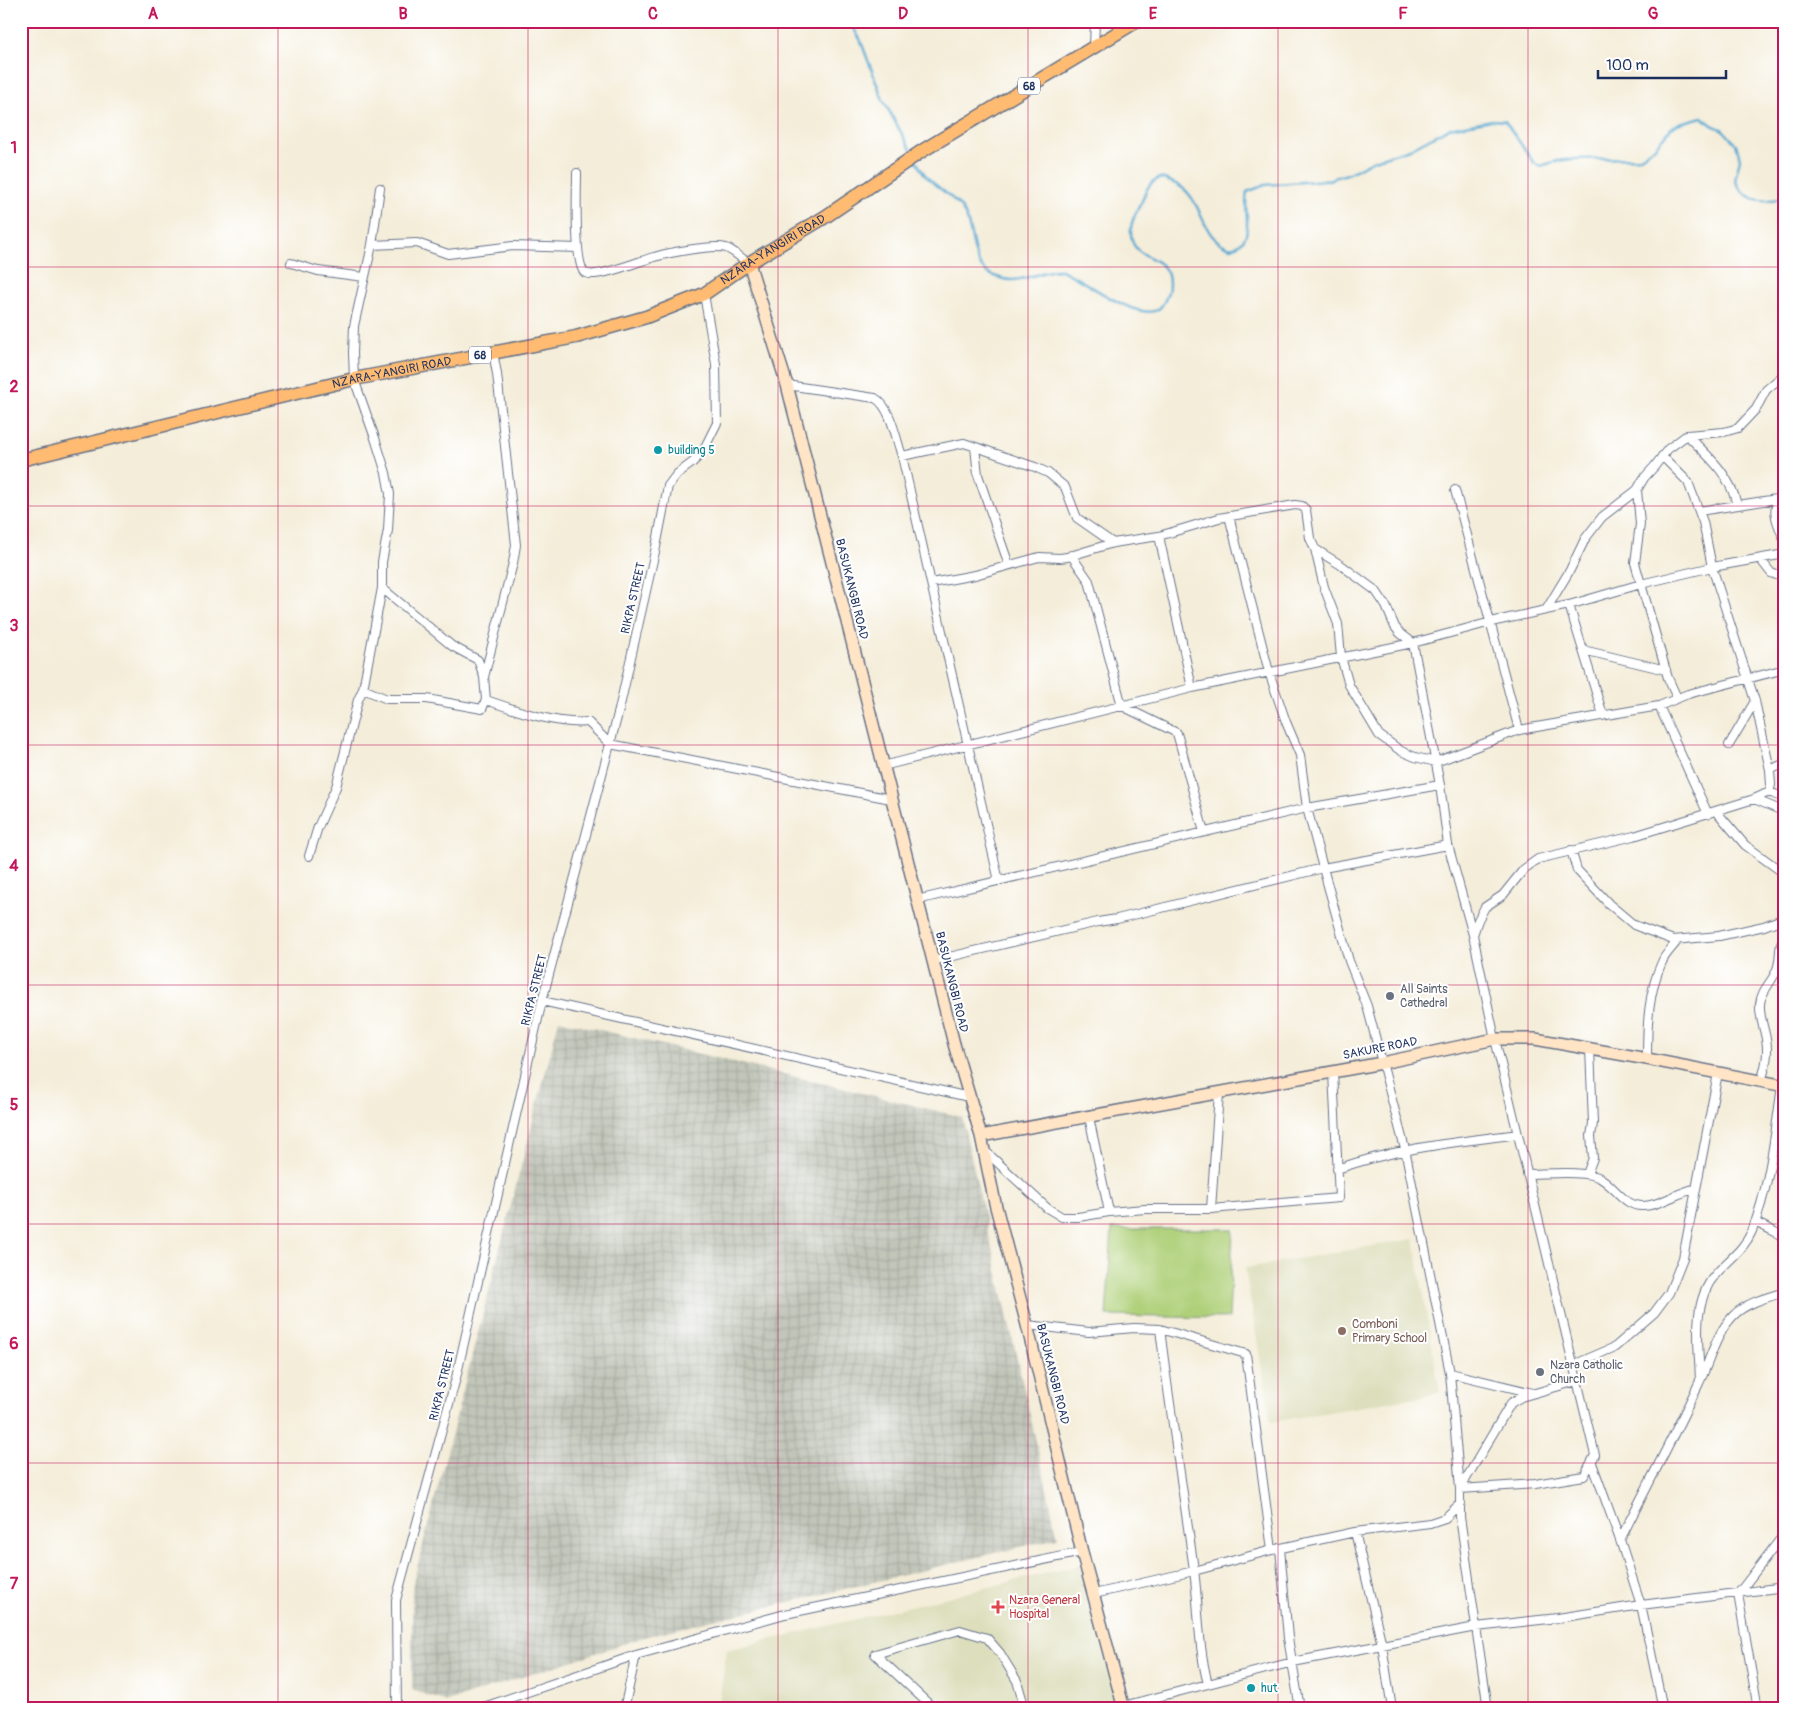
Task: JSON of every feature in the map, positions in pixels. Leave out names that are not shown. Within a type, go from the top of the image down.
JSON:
[{"type":"main road","name":"68","points":[[1094,47],[1137,21]]},
{"type":"main road","name":"NZARA-YANGIRI ROAD","points":[[21,460],[354,379],[585,334],[646,317],[704,294],[748,263],[825,217],[922,151],[1094,47]]},
{"type":"street","points":[[1094,47],[1095,21]]},
{"type":"street","points":[[577,172],[578,248],[582,268],[585,273],[627,266],[655,256],[706,248],[726,248],[748,263]]},
{"type":"street","points":[[309,856],[318,826],[336,788],[358,700],[363,689],[382,588],[382,562],[388,530],[390,494],[378,446],[354,379],[354,326],[372,245],[380,188]]},
{"type":"street","points":[[372,245],[417,243],[448,254],[513,246],[578,248]]},
{"type":"street","points":[[291,263],[323,272],[364,277]]},
{"type":"street","name":"BASUKANGBI ROAD","points":[[748,263],[787,385],[932,961],[981,1136],[994,1203],[1027,1325],[1082,1552],[1123,1707]]},
{"type":"street","name":"RIKPA STREET","points":[[397,1709],[396,1600],[456,1378],[542,1001],[610,744],[656,547],[668,486],[676,474],[692,463],[702,452],[717,423],[716,364],[704,294]]},
{"type":"street","points":[[484,677],[516,545],[493,352]]},
{"type":"street","points":[[1546,610],[1570,570],[1585,539],[1602,516],[1637,490],[1644,478],[1668,449],[1687,434],[1724,432],[1738,428],[1756,410],[1766,390],[1780,378]]},
{"type":"street","points":[[787,385],[875,398],[881,402],[888,414],[902,456],[999,881]]},
{"type":"street","points":[[1687,434],[1715,463],[1730,483],[1737,505]]},
{"type":"street","points":[[902,456],[964,444],[1018,460],[1048,473],[1064,487],[1077,518],[1113,543]]},
{"type":"street","points":[[975,447],[978,475],[1009,565]]},
{"type":"street","points":[[1473,935],[1485,907],[1503,894],[1524,869],[1538,859],[1634,836],[1754,800],[1769,792],[1771,785],[1770,770],[1755,701],[1712,567],[1699,511],[1688,482],[1662,456]]},
{"type":"street","points":[[1455,490],[1519,730]]},
{"type":"street","points":[[1637,490],[1640,524],[1635,563],[1666,670],[1677,698]]},
{"type":"street","points":[[1699,511],[1777,499],[1785,492]]},
{"type":"street","points":[[1777,499],[1775,509],[1785,542]]},
{"type":"street","points":[[931,583],[974,575],[1039,557],[1060,558],[1071,556],[1113,543],[1159,536],[1229,516],[1295,505],[1302,506],[1306,510],[1310,538],[1315,549],[1324,587],[1338,624],[1341,657],[1349,685],[1379,735],[1401,751],[1415,757],[1436,762],[1519,730],[1659,706],[1677,698],[1785,669]]},
{"type":"street","points":[[1229,516],[1269,672],[1286,722],[1300,755],[1307,808],[1322,868],[1349,961],[1367,1006],[1405,1149],[1450,1373],[1461,1503],[1460,1517],[1488,1709]]},
{"type":"street","points":[[1159,536],[1192,688]]},
{"type":"street","points":[[1315,549],[1342,565],[1376,591],[1386,606],[1395,627],[1413,643],[1440,785],[1448,845],[1473,935],[1495,1039],[1595,1455],[1584,1476],[1535,1484],[1460,1489]]},
{"type":"street","points":[[883,766],[1192,688],[1413,643],[1491,622],[1569,606],[1642,584],[1712,567],[1761,560],[1785,554]]},
{"type":"street","points":[[1071,556],[1089,581],[1122,706],[1178,733],[1204,832]]},
{"type":"street","points":[[1761,560],[1771,574],[1785,578]]},
{"type":"street","points":[[363,689],[387,699],[427,698],[482,709],[486,700],[484,677],[478,660],[452,646],[382,588]]},
{"type":"street","points":[[1569,606],[1603,715]]},
{"type":"street","points":[[1583,650],[1666,670]]},
{"type":"street","points":[[486,700],[518,711],[575,723],[588,722],[610,744],[891,799]]},
{"type":"street","points":[[1729,745],[1755,701]]},
{"type":"street","points":[[1659,706],[1708,814]]},
{"type":"street","points":[[1770,770],[1785,763]]},
{"type":"street","points":[[917,900],[1307,808],[1440,785]]},
{"type":"street","points":[[1769,792],[1785,798]]},
{"type":"street","points":[[1754,800],[1785,812]]},
{"type":"street","points":[[1716,811],[1745,845],[1785,874]]},
{"type":"street","points":[[932,961],[1118,919],[1322,868],[1448,845]]},
{"type":"street","points":[[1571,850],[1577,870],[1609,904],[1634,925],[1672,940],[1718,936],[1764,926],[1785,918]]},
{"type":"street","points":[[1761,1081],[1768,1057],[1759,1007],[1760,998],[1776,972],[1779,948],[1785,936]]},
{"type":"street","points":[[1647,1059],[1648,1018],[1652,995],[1662,960],[1678,940]]},
{"type":"street","points":[[542,1001],[969,1097]]},
{"type":"street","name":"SAKURE ROAD","points":[[981,1136],[1382,1063],[1495,1039],[1535,1039],[1784,1086]]},
{"type":"street","points":[[1587,1174],[1593,1158],[1590,1048]]},
{"type":"street","points":[[984,1150],[1047,1208],[1062,1216],[1078,1217],[1145,1209],[1211,1209],[1338,1198],[1334,1072]]},
{"type":"street","points":[[1573,1365],[1614,1347],[1654,1313],[1669,1293],[1683,1258],[1718,1073]]},
{"type":"street","points":[[1700,1381],[1698,1329],[1701,1303],[1706,1286],[1739,1252],[1751,1233],[1766,1188],[1784,1086]]},
{"type":"street","points":[[1211,1209],[1219,1093]]},
{"type":"street","points":[[1089,1117],[1109,1212]]},
{"type":"street","points":[[1337,1169],[1364,1159],[1405,1149],[1518,1134]]},
{"type":"street","points":[[1527,1174],[1587,1174],[1598,1176],[1612,1186],[1624,1199],[1634,1205],[1644,1206],[1661,1202],[1682,1191],[1695,1189]]},
{"type":"street","points":[[1755,1222],[1785,1238]]},
{"type":"street","points":[[1620,1540],[1700,1381],[1716,1340],[1733,1316],[1743,1308],[1785,1292]]},
{"type":"street","points":[[1027,1325],[1088,1332],[1134,1328],[1160,1329],[1246,1354],[1300,1709]]},
{"type":"street","points":[[1160,1329],[1194,1571],[1203,1665],[1208,1684]]},
{"type":"street","points":[[1450,1373],[1534,1393]]},
{"type":"street","points":[[1460,1489],[1511,1403],[1521,1396],[1577,1381]]},
{"type":"street","points":[[1592,1463],[1641,1605],[1663,1709]]},
{"type":"street","points":[[1094,1594],[1194,1571],[1276,1549],[1355,1532],[1430,1523],[1445,1518],[1461,1503]]},
{"type":"street","points":[[1355,1532],[1382,1645],[1392,1709]]},
{"type":"street","points":[[1758,1709],[1738,1594],[1785,1533]]},
{"type":"street","points":[[478,1709],[636,1655],[785,1614],[1082,1552]]},
{"type":"street","points":[[1123,1707],[1292,1662],[1476,1627],[1558,1618],[1641,1605],[1785,1587]]},
{"type":"street","points":[[934,1709],[875,1654],[960,1630],[987,1638],[1000,1653],[1017,1681],[1025,1709]]},
{"type":"street","points":[[624,1709],[636,1655]]},
{"type":"shaded area","points":[[559,1020],[962,1117],[1058,1538],[647,1636],[447,1702],[412,1690],[412,1587]]},
{"type":"shaded area","name":"Comboni Primary School","points":[[1414,1239],[1440,1393],[1271,1422],[1245,1268]]},
{"type":"shaded area","name":"Nzara General Hospital","points":[[1081,1565],[1119,1709],[718,1709],[727,1650]]},
{"type":"green space","points":[[1112,1229],[1233,1229],[1229,1318],[1106,1316]]},
{"type":"waterway","points":[[849,21],[860,39],[883,100],[912,152]]},
{"type":"waterway","points":[[915,159],[927,177],[962,209],[967,218],[977,258],[987,273],[1006,280],[1018,280],[1049,271],[1061,270],[1122,304],[1147,312],[1158,309],[1165,300],[1169,286],[1167,273],[1163,266],[1136,248],[1132,240],[1131,226],[1148,187],[1160,178],[1185,190],[1194,200],[1209,232],[1222,244],[1231,248],[1239,244],[1247,232],[1247,192],[1265,185],[1328,180],[1350,173],[1374,160],[1410,149],[1449,128],[1492,120],[1505,121],[1534,163],[1540,166],[1573,159],[1639,158],[1655,147],[1672,127],[1702,117],[1712,125],[1723,130],[1736,144],[1740,159],[1735,180],[1744,193],[1749,197],[1762,200],[1785,198]]},
{"type":"place","name":"building 5","points":[[658,450]]},
{"type":"place","name":"All Saints Cathedral","points":[[1390,996]]},
{"type":"place","name":"Comboni Primary School","points":[[1342,1331]]},
{"type":"place","name":"Nzara Catholic Church","points":[[1540,1372]]},
{"type":"place","name":"Nzara General Hospital","points":[[998,1607]]},
{"type":"place","name":"hut","points":[[1251,1688]]}]
